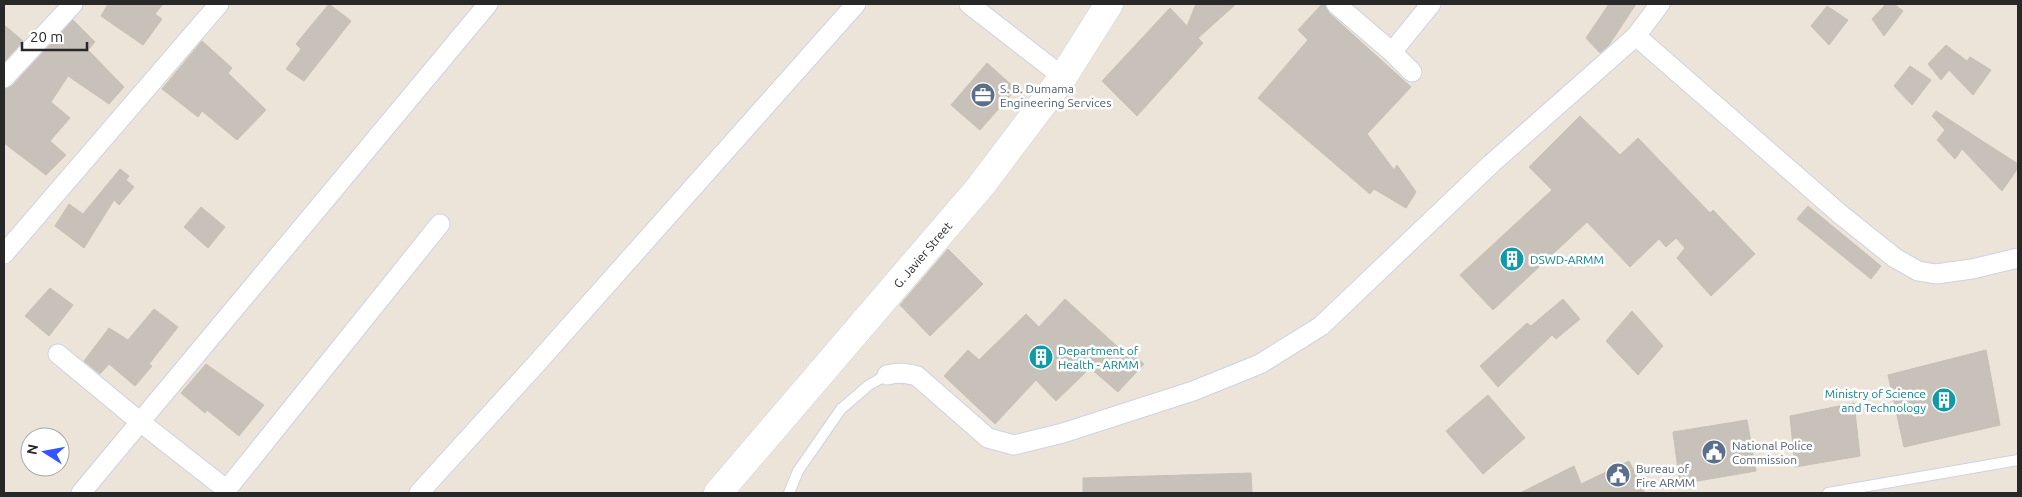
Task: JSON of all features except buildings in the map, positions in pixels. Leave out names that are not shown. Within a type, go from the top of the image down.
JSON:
[{"type":"street","points":[[4,78],[73,4]]},
{"type":"street","points":[[4,254],[219,4]]},
{"type":"street","points":[[81,493],[488,4]]},
{"type":"street","points":[[419,493],[537,364],[856,4]]},
{"type":"street","points":[[970,4],[1063,77]]},
{"type":"street","name":"G. Javier Street","points":[[718,493],[980,187],[1063,77],[1108,4]]},
{"type":"street","points":[[1336,4],[1392,52],[1412,72]]},
{"type":"street","points":[[1392,52],[1431,4]]},
{"type":"street","points":[[887,375],[908,373],[917,376],[988,438],[1014,445],[1063,432],[1193,391],[1260,364],[1321,326],[1491,164],[1636,36],[1656,5]]},
{"type":"street","points":[[1636,36],[1840,214],[1895,258],[1918,271],[1936,274],[1972,269],[2018,258]]},
{"type":"street","points":[[58,354],[226,492],[440,224]]},
{"type":"lane","points":[[789,493],[798,471],[841,408],[869,385],[887,375]]},
{"type":"lane","points":[[1828,493],[2018,460]]},
{"type":"place","name":"S. B. Dumama Engineering Services","points":[[983,95]]},
{"type":"place","name":"DSWD-ARMM","points":[[1512,259]]},
{"type":"place","name":"Department of Health - ARMM","points":[[1041,357]]},
{"type":"place","name":"Ministry of Science and Technology","points":[[1944,400]]},
{"type":"place","name":"National Police Commission","points":[[1714,452]]},
{"type":"place","name":"Bureau of Fire ARMM","points":[[1618,475]]}]
